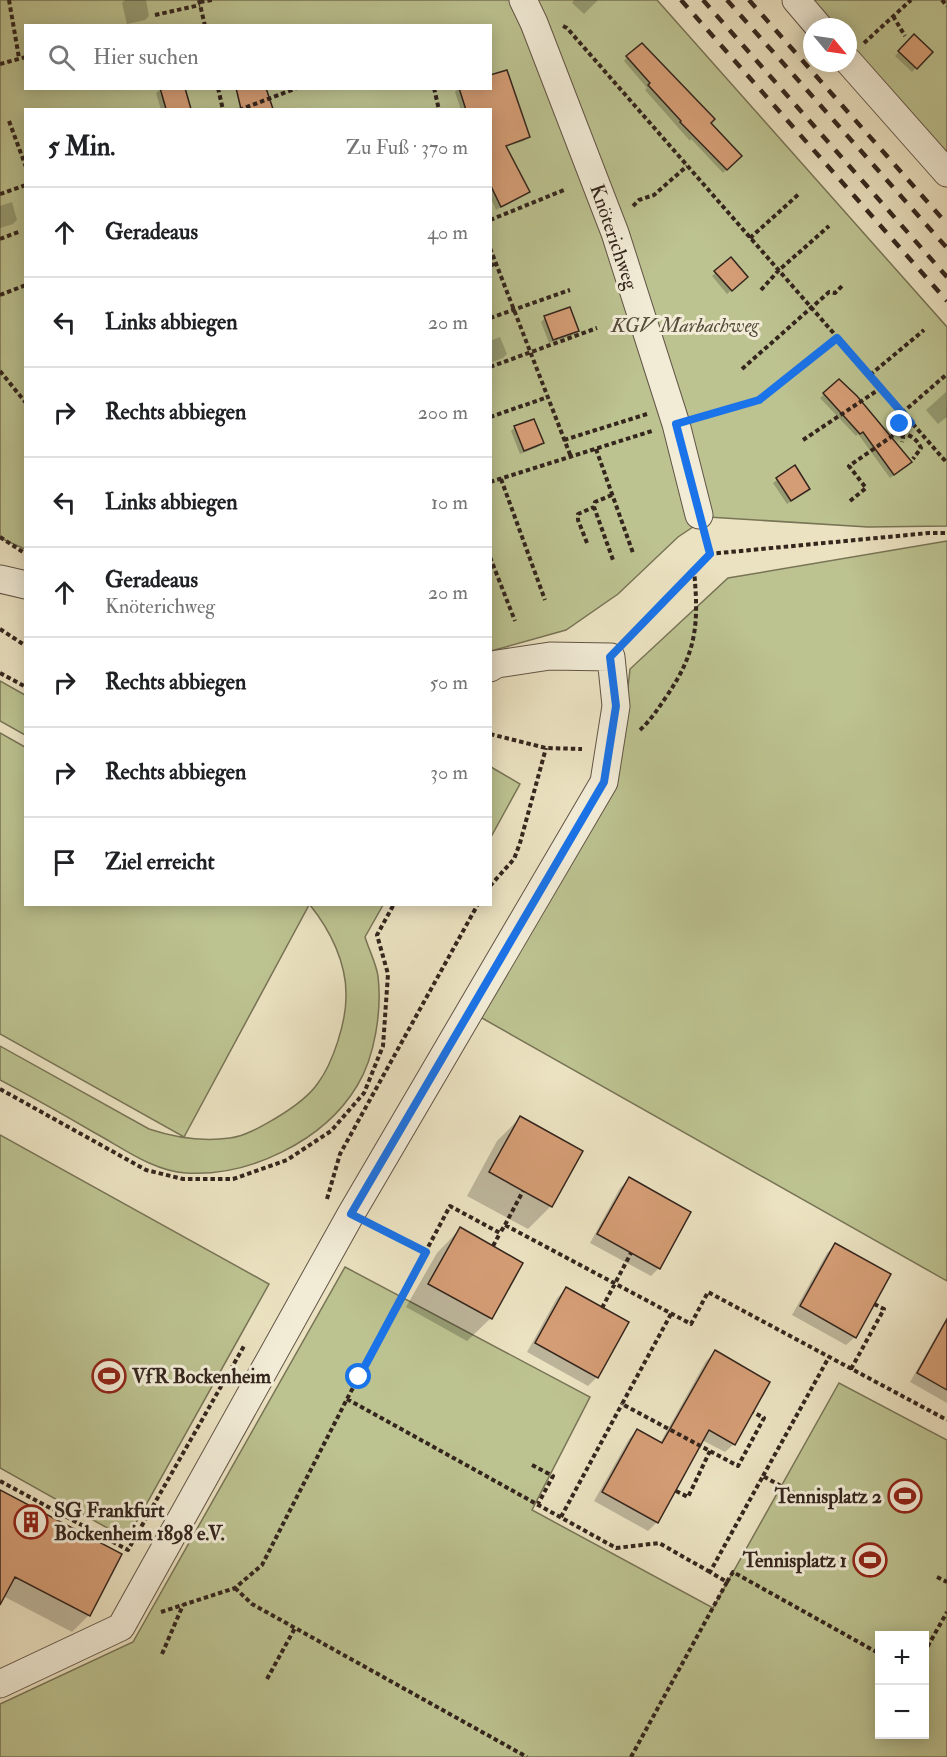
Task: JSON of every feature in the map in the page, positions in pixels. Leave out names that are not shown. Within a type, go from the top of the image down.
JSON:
[{"type":"lane","points":[[796,0],[811,18]]},
{"type":"lane","name":"Knöterichweg","points":[[529,11],[615,233],[665,418],[699,515]]},
{"type":"lane","points":[[857,57],[947,173]]},
{"type":"lane","points":[[0,579],[24,585]]},
{"type":"lane","points":[[0,1684],[121,1627],[351,1214],[604,782],[616,706],[610,657],[550,656],[497,664],[492,667]]},
{"type":"path","points":[[9,0],[19,58]]},
{"type":"path","points":[[155,15],[212,0]]},
{"type":"path","points":[[857,50],[911,0]]},
{"type":"path","points":[[942,0],[947,6]]},
{"type":"path","points":[[200,2],[205,24]]},
{"type":"path","points":[[529,11],[567,28],[947,463]]},
{"type":"path","points":[[893,16],[905,36]]},
{"type":"path","points":[[0,64],[24,57]]},
{"type":"path","points":[[218,90],[223,108]]},
{"type":"path","points":[[244,108],[292,90]]},
{"type":"path","points":[[434,90],[439,108]]},
{"type":"path","points":[[9,121],[24,162]]},
{"type":"path","points":[[626,212],[639,200],[654,195],[687,166]]},
{"type":"path","points":[[0,194],[24,186]]},
{"type":"path","points":[[492,219],[564,190]]},
{"type":"path","points":[[750,238],[800,193]]},
{"type":"path","points":[[761,290],[778,271],[829,226]]},
{"type":"path","points":[[0,239],[21,231]]},
{"type":"path","points":[[492,253],[571,457]]},
{"type":"path","points":[[492,265],[496,263]]},
{"type":"path","points":[[742,369],[829,292],[835,293],[844,284]]},
{"type":"path","points":[[0,295],[24,286]]},
{"type":"path","points":[[492,317],[570,290]]},
{"type":"path","points":[[492,366],[597,328]]},
{"type":"path","points":[[870,375],[924,330]]},
{"type":"path","points":[[564,441],[759,400],[837,338]]},
{"type":"path","points":[[0,371],[24,401]]},
{"type":"path","points":[[902,413],[947,374]]},
{"type":"path","points":[[803,440],[881,388]]},
{"type":"path","points":[[492,416],[548,397]]},
{"type":"path","points":[[492,481],[596,449],[665,418]]},
{"type":"path","points":[[897,420],[903,438],[902,442]]},
{"type":"path","points":[[850,501],[866,488],[849,466],[911,423]]},
{"type":"path","points":[[901,432],[912,437],[921,448],[913,459]]},
{"type":"path","points":[[596,449],[633,553]]},
{"type":"path","points":[[501,479],[545,600]]},
{"type":"path","points":[[612,495],[595,502],[594,507],[613,560]]},
{"type":"path","points":[[587,543],[578,514],[594,507]]},
{"type":"path","points":[[699,515],[710,554]]},
{"type":"path","points":[[610,657],[710,554],[947,533]]},
{"type":"path","points":[[0,537],[24,553]]},
{"type":"path","points":[[492,562],[515,621]]},
{"type":"path","points":[[0,629],[24,645]]},
{"type":"path","points":[[0,673],[24,686]]},
{"type":"path","points":[[492,884],[514,859],[546,748]]},
{"type":"path","points":[[0,1089],[147,1170],[183,1179],[233,1179],[287,1160],[331,1131],[364,1093],[383,1046],[388,974],[377,935],[393,906]]},
{"type":"path","points":[[326,1202],[340,1154],[477,906]]},
{"type":"path","points":[[493,1246],[523,1191]]},
{"type":"path","points":[[121,1627],[236,1588],[262,1565],[450,1206],[500,1233]]},
{"type":"path","points":[[351,1214],[426,1252]]},
{"type":"path","points":[[505,1225],[691,1324],[708,1292],[947,1420]]},
{"type":"path","points":[[602,1308],[632,1253]]},
{"type":"path","points":[[851,1369],[884,1309],[874,1304]]},
{"type":"path","points":[[561,1517],[671,1314]]},
{"type":"path","points":[[0,1481],[128,1550],[245,1345]]},
{"type":"path","points":[[710,1572],[829,1357]]},
{"type":"path","points":[[347,1399],[616,1548],[659,1543],[727,1582]]},
{"type":"path","points":[[622,1404],[738,1466],[764,1418],[753,1412]]},
{"type":"path","points":[[676,1491],[688,1497],[710,1452]]},
{"type":"path","points":[[532,1464],[553,1476],[538,1504]]},
{"type":"path","points":[[764,1476],[815,1505]]},
{"type":"path","points":[[631,1757],[733,1572],[875,1652]]},
{"type":"path","points":[[937,1577],[947,1582]]},
{"type":"path","points":[[236,1588],[252,1604],[526,1757]]},
{"type":"path","points":[[162,1654],[183,1605]]},
{"type":"path","points":[[929,1644],[947,1612]]},
{"type":"path","points":[[267,1679],[295,1628]]},
{"type":"green space","name":"KGV Marbachweg","points":[[0,0],[657,0],[947,327],[947,526],[868,527],[708,517],[678,537],[618,594],[566,630],[492,651],[492,108],[24,108],[24,549],[0,538]]},
{"type":"green space","points":[[808,0],[947,0],[947,161],[857,56],[857,18],[823,18]]},
{"type":"green space","points":[[947,541],[947,1281],[480,1017],[619,768],[630,669],[728,578]]},
{"type":"green space","points":[[0,681],[24,694],[24,734],[0,721]]},
{"type":"green space","points":[[0,733],[24,746],[24,906],[308,906],[184,1137],[0,1034]]},
{"type":"green space","points":[[492,768],[520,784],[492,835]]},
{"type":"green space","points":[[311,906],[382,906],[365,937],[378,976],[379,1003],[376,1033],[363,1074],[343,1106],[305,1139],[283,1152],[235,1169],[210,1173],[186,1173],[162,1168],[139,1158],[0,1080],[0,1046],[149,1129],[179,1137],[209,1140],[230,1138],[254,1130],[282,1115],[309,1094],[324,1075],[333,1054],[344,1018],[346,984],[336,948]]},
{"type":"green space","name":"VfR Bockenheim","points":[[0,1135],[269,1284],[127,1539],[0,1468]]},
{"type":"green space","points":[[345,1267],[590,1397],[532,1510],[713,1608],[839,1383],[947,1440],[947,1757],[0,1757],[0,1704],[133,1642]]},
{"type":"building","points":[[914,34],[933,52],[917,69],[898,51]]},
{"type":"building","points":[[642,43],[715,119],[711,123],[742,156],[727,170],[680,122],[626,56]]},
{"type":"building","points":[[507,70],[530,137],[506,146],[530,192],[501,207],[492,188],[492,108],[465,108],[460,90],[492,90],[492,74]]},
{"type":"building","points":[[161,90],[186,90],[191,108],[166,108]]},
{"type":"building","points":[[236,90],[267,90],[273,108],[241,108]]},
{"type":"building","points":[[731,257],[748,277],[732,291],[714,271]]},
{"type":"building","points":[[570,307],[579,331],[553,340],[544,316]]},
{"type":"building","points":[[839,379],[857,396],[912,462],[894,475],[863,432],[860,434],[823,393]]},
{"type":"building","points":[[534,419],[544,443],[524,451],[514,426]]},
{"type":"building","points":[[795,465],[810,489],[791,501],[776,478]]},
{"type":"building","points":[[520,1116],[583,1151],[552,1207],[489,1172]]},
{"type":"building","points":[[629,1177],[691,1212],[660,1269],[597,1234]]},
{"type":"building","points":[[460,1227],[523,1263],[492,1319],[428,1284]]},
{"type":"building","points":[[835,1243],[891,1274],[856,1338],[800,1306]]},
{"type":"building","points":[[566,1287],[629,1322],[598,1378],[535,1343]]},
{"type":"building","points":[[947,1319],[947,1390],[917,1373]]},
{"type":"building","points":[[715,1350],[770,1382],[735,1445],[709,1430],[658,1523],[602,1492],[637,1429],[662,1443]]},
{"type":"building","name":"SG Frankfurt Bockenheim 1898 e.V.","points":[[0,1490],[122,1554],[90,1616],[15,1577],[0,1605]]},
{"type":"railway","points":[[681,0],[947,301]]},
{"type":"railway","points":[[703,0],[947,277]]},
{"type":"railway","points":[[727,0],[947,248]]},
{"type":"railway","points":[[749,0],[947,224]]},
{"type":"place","name":"VfR Bockenheim","points":[[109,1376]]},
{"type":"place","name":"Tennisplatz 2","points":[[905,1496]]},
{"type":"place","name":"SG Frankfurt Bockenheim 1898 e.V.","points":[[31,1522]]},
{"type":"place","name":"Tennisplatz 1","points":[[870,1560]]},
{"type":"route","points":[[359,1377],[426,1252],[351,1214],[604,782],[616,706],[610,657],[710,554],[676,424],[759,400],[837,338],[911,423],[901,430],[900,424]]}]
